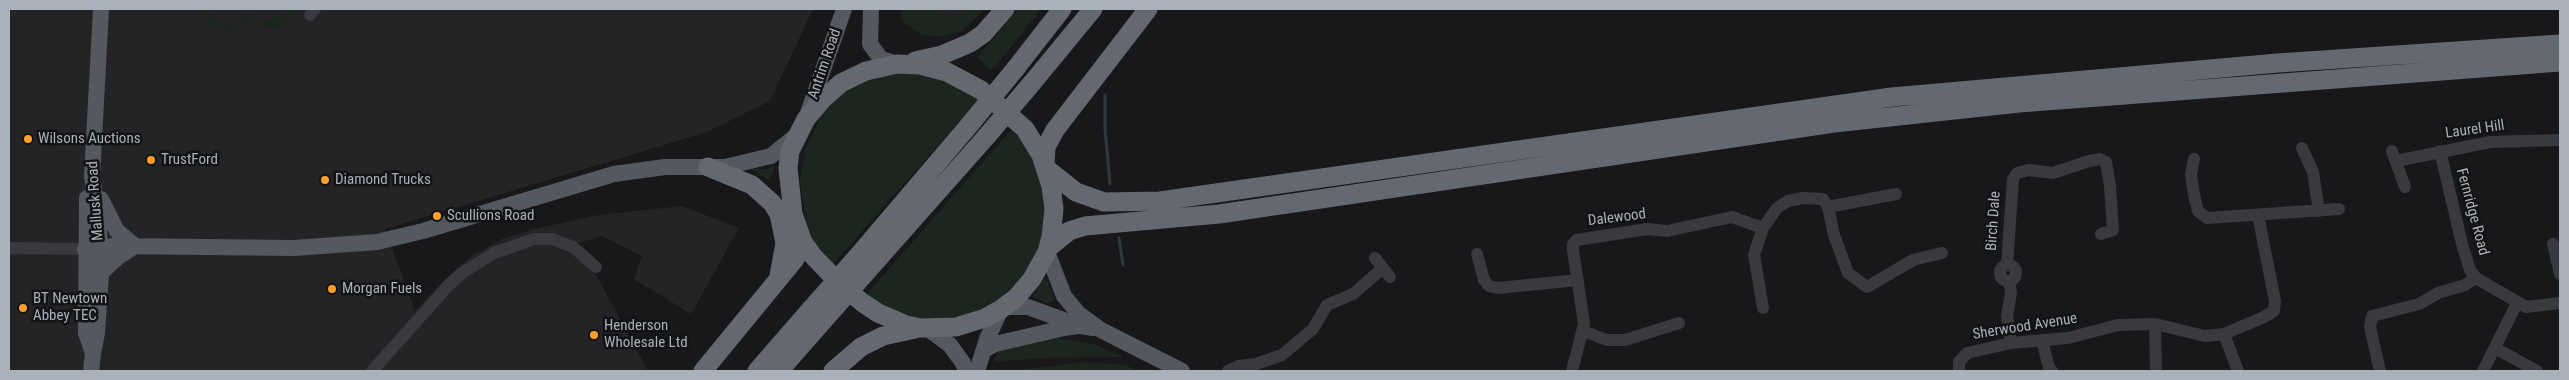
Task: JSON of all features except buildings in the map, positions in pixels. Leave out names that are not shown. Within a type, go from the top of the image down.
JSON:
[{"type":"highway","points":[[703,371],[794,259],[798,250],[796,225],[790,200],[788,168],[790,151],[802,127],[822,100],[841,83],[866,71],[942,55],[970,43],[983,34],[1005,9]]},
{"type":"highway","points":[[870,255],[971,123],[1062,9]]},
{"type":"highway","points":[[757,371],[817,315],[870,255],[986,137],[1093,9]]},
{"type":"highway","points":[[1048,250],[1054,209],[1046,167],[1046,147],[1055,130],[1148,9]]},
{"type":"highway","points":[[899,64],[935,68],[970,83],[1018,121],[1033,140],[1046,167],[1076,192],[1104,202],[1160,201],[1892,97],[2258,64],[2560,44]]},
{"type":"highway","points":[[833,371],[861,347],[884,336],[924,328],[956,327],[985,318],[1003,308],[1024,289],[1048,250],[1069,231],[1086,226],[1219,214],[1834,123],[2019,103],[2560,62]]},
{"type":"highway","points":[[716,167],[752,185],[772,203],[779,214],[785,243],[778,279]]},
{"type":"highway","points":[[796,225],[813,256],[841,285],[878,313],[892,320],[924,328]]},
{"type":"highway","points":[[779,371],[817,315]]},
{"type":"main road","name":"Mallusk Road","points":[[93,353],[86,333],[93,248],[92,176],[100,9]]},
{"type":"main road","name":"Antrim Road","points":[[802,127],[844,9]]},
{"type":"main road","points":[[871,9],[870,44],[881,59],[899,64]]},
{"type":"main road","points":[[93,248],[135,246],[294,248],[377,242],[422,231],[614,174],[665,167],[716,167],[771,156],[802,127]]},
{"type":"main road","points":[[716,167],[751,178],[774,196],[796,225]]},
{"type":"main road","points":[[92,176],[114,226],[127,241],[135,246]]},
{"type":"main road","points":[[101,272],[118,257],[135,246]]},
{"type":"main road","name":"Mallusk Road","points":[[92,371],[97,333],[101,272],[93,248]]},
{"type":"main road","points":[[1048,250],[1064,296],[1079,314],[1101,330],[1182,371]]},
{"type":"main road","points":[[977,371],[984,350],[1003,308],[1028,307],[1080,326],[1101,330]]},
{"type":"main road","points":[[984,350],[1013,340],[1080,326]]},
{"type":"main road","points":[[924,328],[950,345],[963,362],[966,371]]},
{"type":"street","name":"Laurel Hill","points":[[2405,187],[2394,156],[2440,151],[2490,142],[2560,140]]},
{"type":"street","points":[[2302,148],[2313,172],[2319,211]]},
{"type":"street","name":"Fernridge Road","points":[[2440,151],[2462,244],[2470,270],[2476,278],[2517,303],[2534,307],[2560,303]]},
{"type":"street","name":"Birch Dale","points":[[2011,344],[2007,316],[2011,294],[2009,281],[2000,276],[2001,269],[2007,265],[2013,178],[2017,173],[2029,170],[2053,173],[2089,161],[2100,160],[2106,162],[2110,186],[2113,230],[2102,234]]},
{"type":"street","points":[[2194,160],[2192,175],[2198,211],[2208,218],[2339,209]]},
{"type":"street","points":[[1828,207],[1896,194]]},
{"type":"street","points":[[1763,308],[1754,255],[1763,228],[1777,208],[1788,201],[1823,199],[1828,207],[1834,235],[1848,273],[1867,287],[1913,260],[1942,253]]},
{"type":"street","name":"Sherwood Avenue","points":[[1959,371],[1959,362],[1967,353],[2011,344],[2068,338],[2118,325],[2155,324],[2205,336],[2224,334],[2274,311],[2275,301],[2258,215]]},
{"type":"street","name":"Dalewood","points":[[1572,371],[1583,332],[1573,244],[1582,239],[1647,229],[1667,231],[1732,217],[1763,228]]},
{"type":"street","points":[[372,371],[462,272],[494,253],[534,239],[553,239],[572,247],[596,267]]},
{"type":"street","points":[[2541,248],[2557,243],[2560,274]]},
{"type":"street","points":[[9,248],[93,248]]},
{"type":"street","points":[[1476,254],[1484,280],[1489,286],[1498,288],[1578,280]]},
{"type":"street","points":[[1228,371],[1239,366],[1256,364],[1282,354],[1312,329],[1327,305],[1353,294],[1383,267]]},
{"type":"street","points":[[2380,371],[2370,327],[2372,316],[2419,304],[2438,293],[2465,285],[2476,278]]},
{"type":"street","points":[[2483,371],[2517,303]]},
{"type":"street","points":[[1583,332],[1606,340],[1625,340],[1679,323]]},
{"type":"street","points":[[2155,324],[2156,371]]},
{"type":"street","points":[[2224,334],[2238,371]]},
{"type":"street","points":[[2042,340],[2049,368],[2052,371]]},
{"type":"street","points":[[2494,348],[2537,371]]},
{"type":"shaded area","points":[[9,9],[813,9],[770,101],[707,132],[385,229],[415,311],[443,281],[473,255],[502,239],[534,229],[599,215],[682,206],[739,228],[691,314],[634,279],[642,256],[602,236],[579,243],[648,371],[9,371]]},
{"type":"shaded area","points":[[197,9],[202,9],[233,30],[245,13],[261,23],[286,14],[285,9],[297,9],[279,28],[270,30],[247,17],[232,35]]},
{"type":"shaded area","points":[[904,9],[972,9],[959,26]]},
{"type":"shaded area","points":[[904,9],[932,9],[953,19],[971,9],[985,9],[962,31],[939,37],[920,34],[903,22],[901,15]]},
{"type":"shaded area","points":[[1018,9],[1041,9],[996,66],[990,70],[978,57]]},
{"type":"shaded area","points":[[910,73],[939,77],[979,99],[832,265],[813,239],[805,217],[800,180],[806,148],[822,114],[844,92],[879,76]]},
{"type":"shaded area","points":[[1011,130],[1026,144],[1038,167],[1045,195],[1046,227],[1035,263],[1015,288],[984,308],[954,318],[916,318],[893,312],[865,296]]},
{"type":"shaded area","points":[[775,167],[769,180],[751,169],[765,169]]},
{"type":"shaded area","points":[[1046,278],[1055,300],[1048,304],[1032,296]]},
{"type":"shaded area","points":[[1054,337],[1094,344],[1123,357],[1040,358],[994,362],[998,351]]},
{"type":"shaded area","points":[[1083,362],[1126,365],[1137,371],[1012,371]]},
{"type":"waterway","points":[[1105,95],[1105,129],[1110,184]]},
{"type":"waterway","points":[[1119,238],[1123,265]]},
{"type":"place","name":"Wilsons Auctions","points":[[28,139]]},
{"type":"place","name":"TrustFord","points":[[151,160]]},
{"type":"place","name":"Diamond Trucks","points":[[325,180]]},
{"type":"place","name":"Scullions Road","points":[[437,216]]},
{"type":"place","name":"Morgan Fuels","points":[[332,289]]},
{"type":"place","name":"BT Newtown Abbey TEC","points":[[23,308]]},
{"type":"place","name":"Henderson Wholesale Ltd","points":[[594,335]]}]
